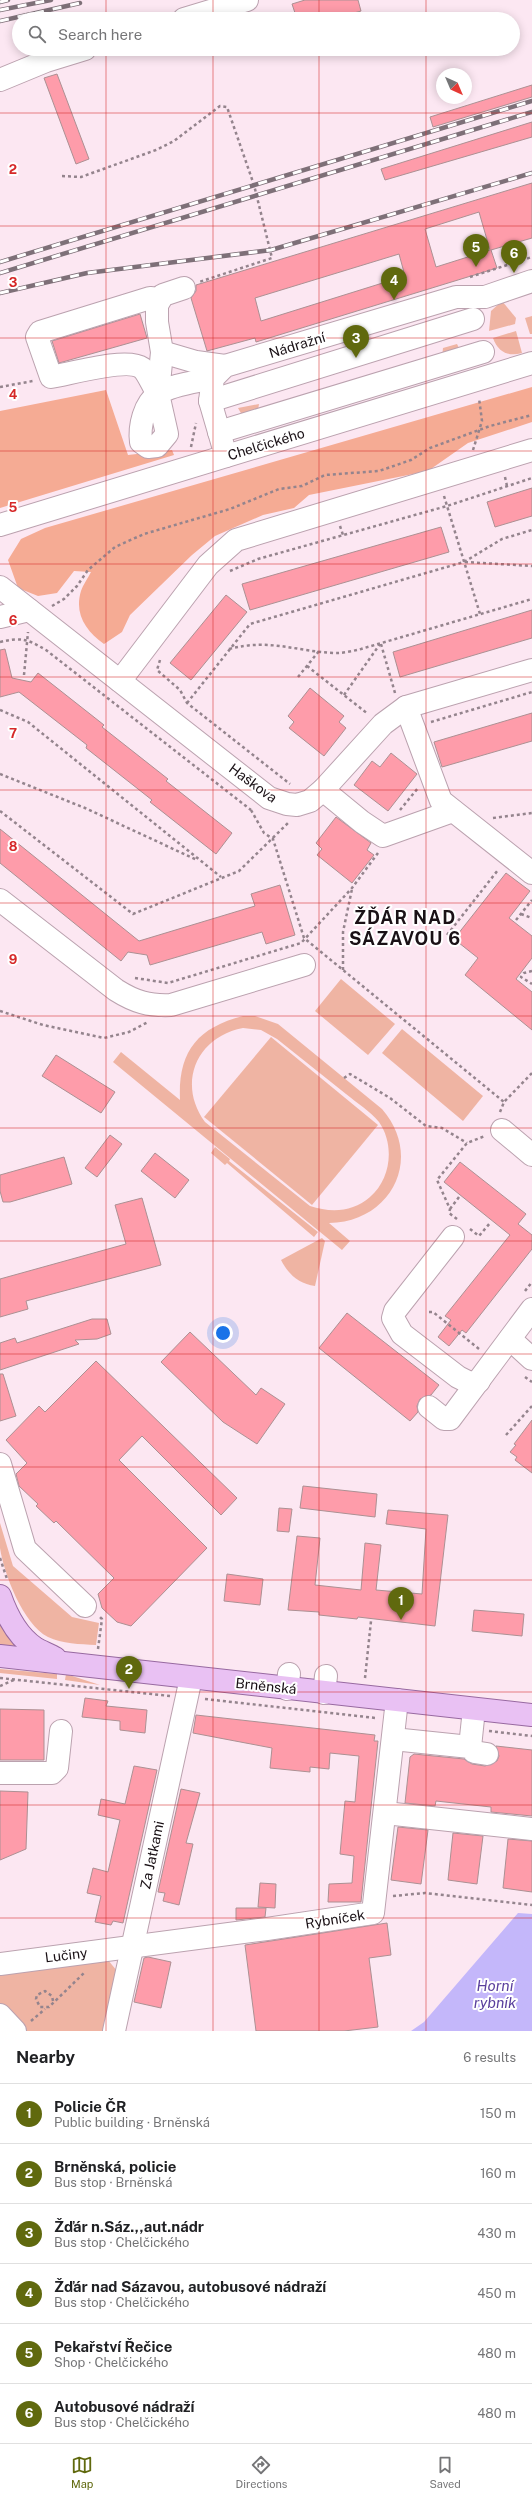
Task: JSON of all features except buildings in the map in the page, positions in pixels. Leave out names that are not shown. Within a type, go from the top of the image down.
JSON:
[{"type":"main road","points":[[4,1590],[8,1617],[20,1633],[35,1648],[59,1661]]},
{"type":"main road","name":"Brněnská","points":[[0,1656],[59,1661],[191,1691],[288,1681],[325,1684],[395,1720],[475,1735],[532,1715]]},
{"type":"street","points":[[207,12],[247,0]]},
{"type":"street","points":[[0,80],[62,56]]},
{"type":"street","name":"Nádražní","points":[[158,394],[219,372],[456,297],[485,296],[532,281]]},
{"type":"street","points":[[158,394],[162,352],[157,322],[157,304],[168,292],[184,288]]},
{"type":"street","points":[[484,384],[483,352],[473,319],[477,308],[485,296]]},
{"type":"street","points":[[158,394],[144,369],[135,364],[122,364],[51,377],[37,337],[40,332],[150,298],[160,299]]},
{"type":"street","points":[[203,408],[473,319]]},
{"type":"street","points":[[162,352],[196,362],[219,372],[203,408]]},
{"type":"street","points":[[219,432],[483,352]]},
{"type":"street","name":"Chelčického","points":[[0,524],[226,456],[484,384],[532,363]]},
{"type":"street","points":[[203,408],[219,432],[226,456]]},
{"type":"street","points":[[120,681],[208,565],[236,540],[532,450]]},
{"type":"street","name":"Haškova","points":[[0,587],[269,798],[279,803],[297,805],[310,801],[323,790],[401,703],[532,670]]},
{"type":"street","points":[[0,618],[33,612]]},
{"type":"street","points":[[401,703],[441,801],[532,873]]},
{"type":"street","points":[[323,790],[362,822],[387,834],[453,811]]},
{"type":"street","points":[[0,900],[116,990],[131,999],[157,1006],[171,1005],[304,964]]},
{"type":"street","points":[[502,1130],[532,1155]]},
{"type":"street","points":[[460,1228],[395,1311],[394,1318],[402,1334],[458,1377],[470,1383],[479,1381]]},
{"type":"street","points":[[429,1407],[444,1419],[450,1419],[532,1309]]},
{"type":"street","points":[[510,1340],[532,1359]]},
{"type":"street","points":[[0,1464],[25,1549],[85,1606]]},
{"type":"street","name":"Za Jatkami","points":[[114,2031],[132,1946],[191,1691]]},
{"type":"street","points":[[395,1720],[475,1735]]},
{"type":"street","name":"Rybníček","points":[[132,1946],[374,1912],[395,1720]]},
{"type":"street","points":[[0,1773],[52,1773],[57,1768],[61,1731]]},
{"type":"street","points":[[385,1813],[532,1829]]},
{"type":"street","name":"Lučiny","points":[[0,1964],[132,1946]]},
{"type":"path","points":[[62,176],[82,177],[156,150],[174,141],[214,109],[220,106],[227,107],[254,185],[272,258],[184,288]]},
{"type":"path","points":[[464,279],[532,257]]},
{"type":"path","points":[[0,387],[51,377]]},
{"type":"path","points":[[467,469],[482,421],[484,384]]},
{"type":"path","points":[[189,452],[203,408]]},
{"type":"path","points":[[33,612],[64,599],[78,586],[88,570],[115,547],[151,532],[230,509],[279,490],[302,486],[325,475],[379,470],[411,460],[430,448],[478,432],[490,426],[532,415]]},
{"type":"path","points":[[438,478],[480,614]]},
{"type":"path","points":[[229,572],[258,559],[447,506],[532,478]]},
{"type":"path","points":[[187,703],[250,624],[464,562],[502,539],[532,530]]},
{"type":"path","points":[[464,562],[532,566]]},
{"type":"path","points":[[228,650],[246,645],[267,644],[337,653],[381,644],[532,599]]},
{"type":"path","points":[[0,642],[16,638],[28,639],[46,650],[251,810],[264,833],[273,839],[304,938],[504,1102],[532,1073]]},
{"type":"path","points":[[24,675],[28,639]]},
{"type":"path","points":[[344,695],[381,644]]},
{"type":"path","points":[[381,644],[401,703]]},
{"type":"path","points":[[298,678],[319,651]]},
{"type":"path","points":[[161,658],[157,670],[180,690],[187,703],[292,786]]},
{"type":"path","points":[[307,666],[372,717]]},
{"type":"path","points":[[423,724],[532,692]]},
{"type":"path","points":[[0,710],[28,722],[221,877]]},
{"type":"path","points":[[130,977],[168,983],[301,943],[352,888],[430,772]]},
{"type":"path","points":[[0,774],[85,808],[201,862]]},
{"type":"path","points":[[0,811],[133,914],[221,877],[239,871],[291,821]]},
{"type":"path","points":[[489,819],[532,813]]},
{"type":"path","points":[[447,935],[502,864]]},
{"type":"path","points":[[343,970],[343,932],[352,888]]},
{"type":"path","points":[[516,920],[532,900]]},
{"type":"path","points":[[521,914],[532,918]]},
{"type":"path","points":[[532,971],[524,973],[521,976],[532,984]]},
{"type":"path","points":[[0,1011],[43,1025],[104,1038],[140,1028],[150,1020],[157,1006]]},
{"type":"path","points":[[344,1078],[350,1074],[390,1098],[426,1126],[442,1128],[467,1143],[437,1180],[450,1209],[449,1213],[460,1228],[479,1236],[490,1223]]},
{"type":"path","points":[[450,1209],[459,1197]]},
{"type":"path","points":[[429,1312],[433,1312],[479,1350]]},
{"type":"path","points":[[506,1435],[532,1406]]},
{"type":"path","points":[[0,1558],[4,1590]]},
{"type":"path","points":[[85,1606],[102,1619],[98,1650],[90,1649]]},
{"type":"path","points":[[365,1680],[371,1621]]},
{"type":"path","points":[[0,1678],[191,1691],[395,1720]]},
{"type":"path","points":[[0,1686],[16,1679]]},
{"type":"path","points":[[475,1735],[532,1736]]},
{"type":"path","points":[[375,1898],[425,1893],[532,1905]]},
{"type":"path","points":[[8,2022],[45,2008],[87,1970]]},
{"type":"path","points":[[45,2008],[37,2004],[37,1995],[45,1991],[49,1992],[53,2001]]},
{"type":"shaded area","points":[[502,301],[516,318],[515,324],[489,331],[491,311]]},
{"type":"shaded area","points":[[532,316],[532,334],[530,334],[525,318]]},
{"type":"shaded area","points":[[516,331],[522,353],[508,354],[498,347],[493,338]]},
{"type":"shaded area","points":[[457,344],[460,350],[442,358],[443,348]]},
{"type":"shaded area","points":[[532,387],[532,422],[468,443],[428,471],[309,495],[294,508],[263,515],[215,536],[192,555],[130,615],[122,632],[104,644],[87,628],[80,614],[79,599],[81,591],[91,572],[74,571],[57,593],[38,596],[18,588],[8,560],[21,539],[45,528]]},
{"type":"shaded area","points":[[106,390],[128,455],[172,450],[174,455],[0,508],[0,411]]},
{"type":"shaded area","points":[[259,404],[257,416],[242,415],[238,408]]},
{"type":"shaded area","points":[[341,979],[395,1024],[368,1055],[315,1011]]},
{"type":"shaded area","points":[[243,1016],[255,1016],[278,1024],[382,1109],[394,1128],[400,1147],[400,1166],[395,1184],[385,1199],[370,1212],[351,1220],[329,1223],[350,1241],[342,1250],[113,1062],[121,1052],[180,1100],[182,1069],[193,1045],[202,1035],[227,1021]],"holes":[[[243,1028],[261,1030],[277,1039],[368,1111],[379,1122],[384,1131],[389,1151],[383,1181],[370,1197],[356,1206],[342,1210],[326,1210],[310,1206],[205,1122],[197,1107],[193,1093],[192,1078],[196,1064],[203,1052],[213,1041],[227,1033]]]},
{"type":"shaded area","points":[[402,1029],[483,1096],[463,1121],[382,1053]]},
{"type":"shaded area","points":[[271,1037],[378,1125],[312,1205],[204,1117]]},
{"type":"shaded area","points":[[215,1147],[230,1159],[229,1161],[318,1232],[314,1237],[227,1163],[225,1165],[211,1153]]},
{"type":"shaded area","points":[[322,1238],[325,1241],[315,1286],[299,1281],[287,1270],[281,1260]]},
{"type":"shaded area","points":[[0,1523],[13,1566],[72,1617],[99,1623],[96,1645],[71,1643],[53,1639],[39,1631],[31,1621],[16,1597],[2,1559],[0,1548]]},
{"type":"shaded area","points":[[0,1614],[17,1641],[16,1646],[0,1645]]},
{"type":"shaded area","points":[[0,1669],[57,1674],[57,1679],[0,1673]]},
{"type":"shaded area","points":[[66,1674],[100,1685],[65,1680]]},
{"type":"shaded area","points":[[108,1960],[117,1971],[104,2031],[26,2031],[0,2003],[0,1973]]},
{"type":"water","name":"Horní rybník","points":[[518,1913],[532,1914],[532,2031],[411,2031],[424,2022]]},
{"type":"railway","points":[[0,2],[8,0]]},
{"type":"railway","points":[[0,10],[51,0]]},
{"type":"railway","points":[[40,12],[80,3]]},
{"type":"railway","points":[[0,21],[12,18]]},
{"type":"railway","points":[[0,262],[532,101]]},
{"type":"railway","points":[[0,273],[532,112]]},
{"type":"railway","points":[[0,293],[87,273],[271,250],[532,173]]},
{"type":"place","name":"Pekařství Řečice","points":[[476,267]]},
{"type":"place","name":"Autobusové nádraží","points":[[514,273]]},
{"type":"place","name":"Žďár nad Sázavou, autobusové nádraží","points":[[394,300]]},
{"type":"place","name":"Žďár n.Sáz.,,aut.nádr","points":[[356,358]]},
{"type":"place","name":"Policie ČR","points":[[401,1620]]},
{"type":"place","name":"Brněnská, policie","points":[[129,1689]]},
{"type":"district","name":"ŽĎÁR NAD SÁZAVOU 6","points":[[405,928]]}]
